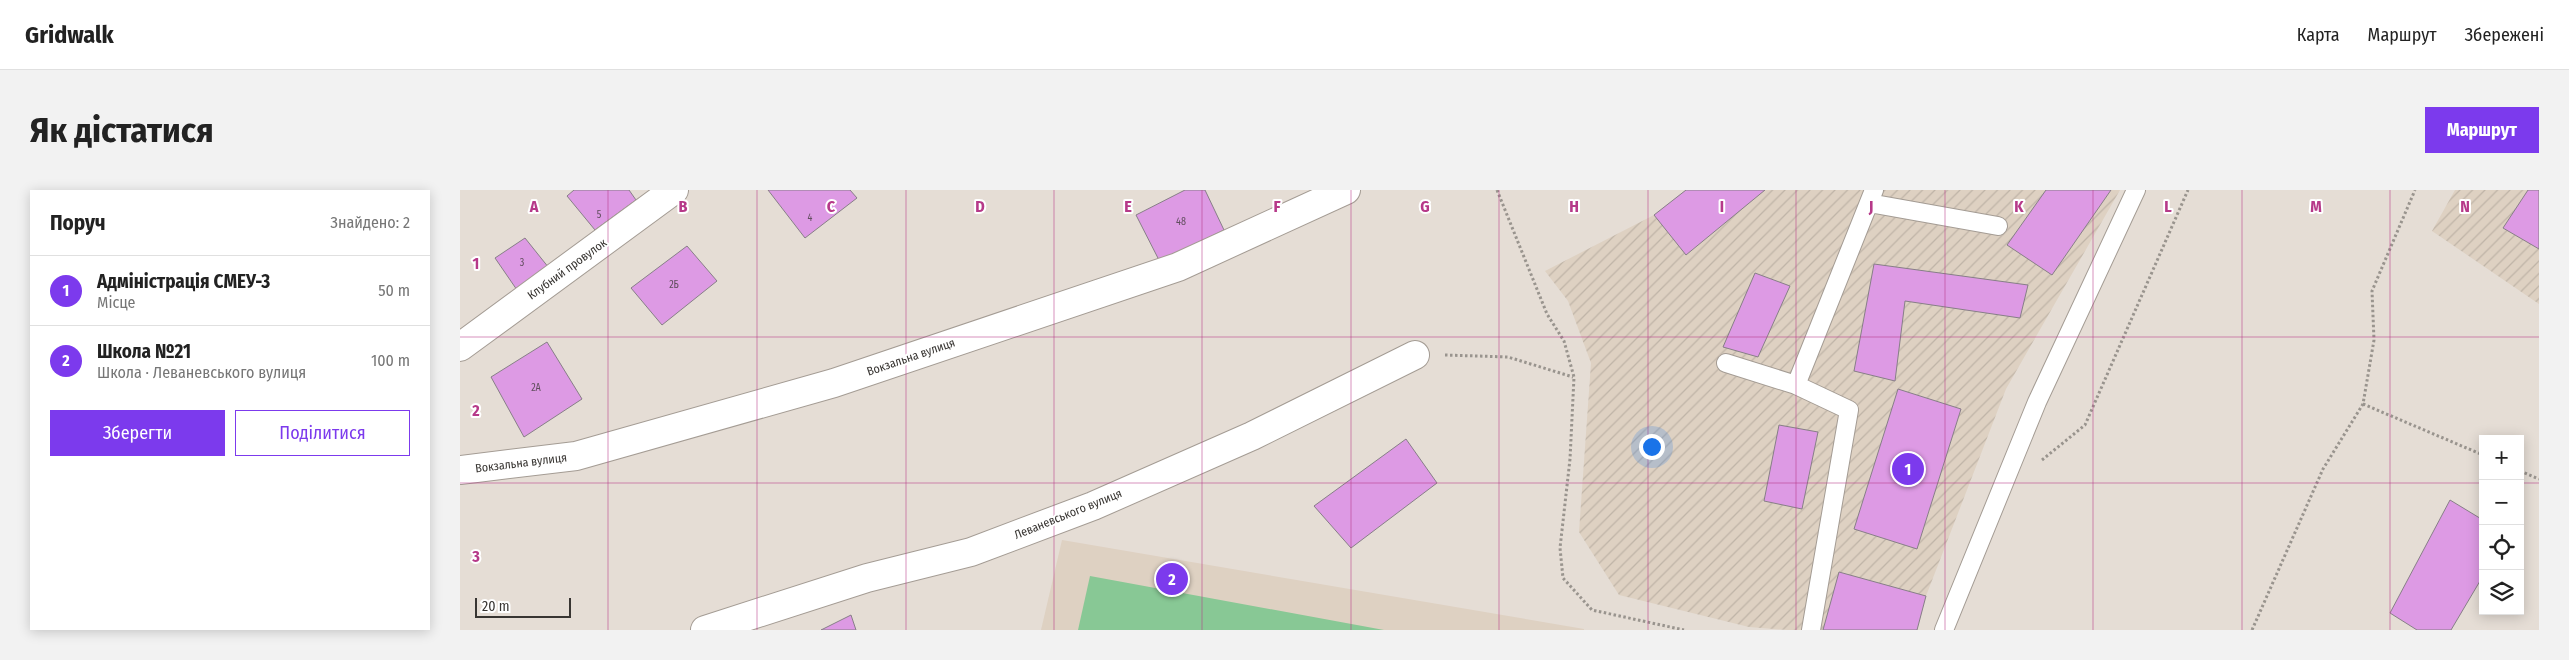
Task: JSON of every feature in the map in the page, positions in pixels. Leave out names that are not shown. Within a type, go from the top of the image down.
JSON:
[{"type":"street","name":"Клубний провулок","points":[[460,347],[674,190]]},
{"type":"street","name":"Вокзальна вулиця","points":[[460,470],[576,456],[834,382],[1178,267],[1346,190]]},
{"type":"street","name":"Леваневського вулиця","points":[[705,630],[868,578],[971,552],[1084,510],[1252,436],[1414,355]]},
{"type":"lane","points":[[1944,630],[2037,402],[2136,190]]},
{"type":"lane","points":[[1796,384],[1872,196],[1998,226]]},
{"type":"lane","points":[[1726,363],[1796,384],[1849,410],[1811,630]]},
{"type":"path","points":[[1496,190],[1547,314],[1564,341],[1574,378],[1570,459],[1560,548],[1563,578],[1592,610],[1684,630]]},
{"type":"path","points":[[2002,487],[2036,465],[2085,426],[2188,190]]},
{"type":"path","points":[[2252,630],[2323,469],[2363,404],[2374,340],[2372,291],[2415,190]]},
{"type":"path","points":[[1414,355],[1508,357],[1574,378]]},
{"type":"path","points":[[2363,404],[2479,453]]},
{"type":"path","points":[[2524,473],[2539,479]]},
{"type":"shaded area","points":[[1686,190],[2120,190],[2006,389],[1926,596],[1917,630],[1788,630],[1749,627],[1619,595],[1579,532],[1591,363],[1568,301],[1545,271],[1654,215]]},
{"type":"shaded area","points":[[2455,190],[2539,190],[2539,304],[2432,231]]},
{"type":"shaded area","points":[[1062,540],[1584,629],[1584,630],[1041,630]]},
{"type":"green space","points":[[1090,576],[1384,630],[1078,630]]},
{"type":"building","points":[[574,190],[629,190],[636,200],[595,230],[567,196]]},
{"type":"building","points":[[768,190],[850,190],[857,198],[805,238]]},
{"type":"building","points":[[1185,190],[1205,190],[1224,230],[1160,262],[1136,215]]},
{"type":"building","points":[[1686,190],[1765,190],[1686,255],[1654,215]]},
{"type":"building","points":[[2046,190],[2111,190],[2052,275],[2007,245]]},
{"type":"building","points":[[2528,190],[2539,190],[2539,249],[2503,228]]},
{"type":"building","points":[[525,238],[549,268],[517,290],[495,258]]},
{"type":"building","points":[[687,246],[717,281],[662,325],[631,288]]},
{"type":"building","points":[[1874,264],[2028,285],[2020,318],[1905,301],[1895,381],[1854,371]]},
{"type":"building","points":[[1755,273],[1790,286],[1758,357],[1723,347]]},
{"type":"building","points":[[547,342],[582,399],[524,437],[491,377]]},
{"type":"building","points":[[1898,389],[1961,409],[1917,549],[1854,529]]},
{"type":"building","points":[[1779,425],[1818,432],[1802,509],[1764,501]]},
{"type":"building","points":[[1406,439],[1437,483],[1351,548],[1314,506]]},
{"type":"building","points":[[2450,500],[2479,518],[2479,583],[2451,630],[2417,630],[2390,613]]},
{"type":"building","points":[[1839,572],[1926,596],[1917,630],[1823,630]]},
{"type":"building","points":[[851,615],[856,630],[821,630]]},
{"type":"place","name":"Адміністрація СМЕУ-3","points":[[1908,469]]},
{"type":"place","name":"Школа №21","points":[[1172,579]]}]
